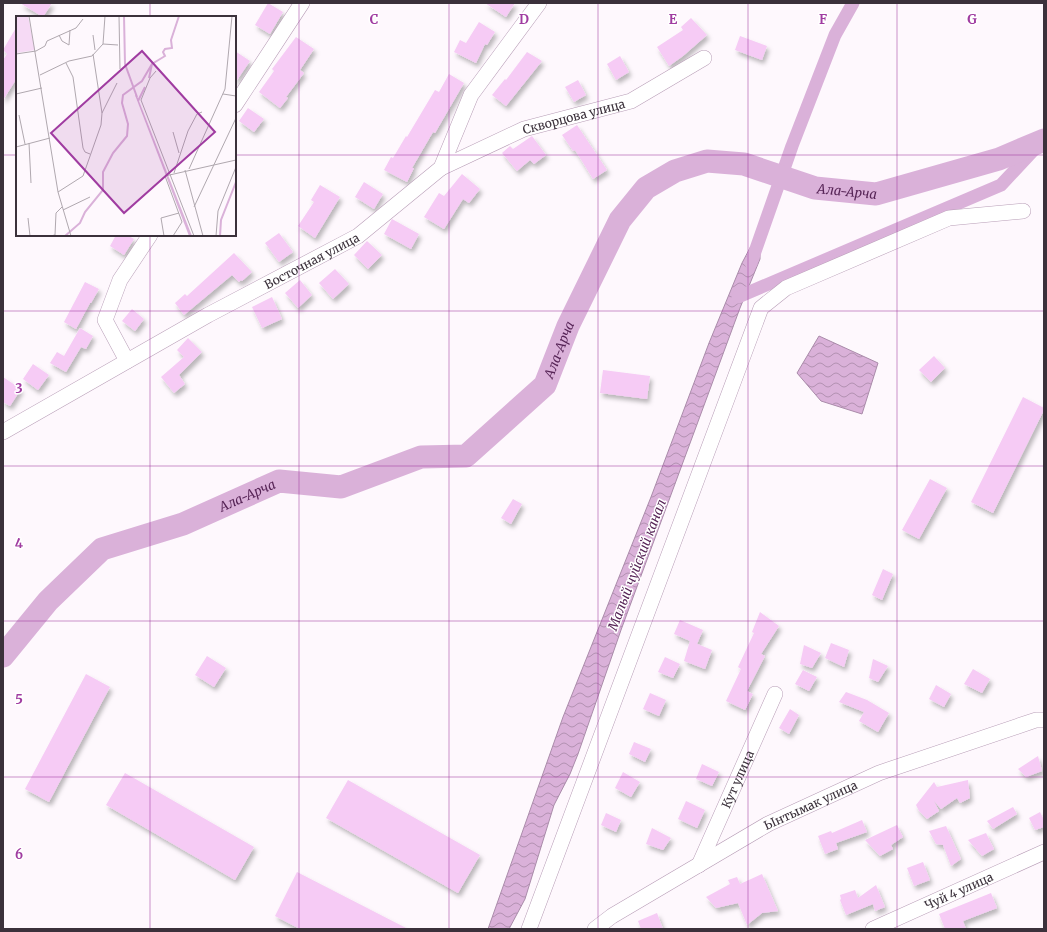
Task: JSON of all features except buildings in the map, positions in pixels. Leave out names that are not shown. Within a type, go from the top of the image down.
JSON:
[{"type":"street","points":[[236,103],[302,3]]},
{"type":"street","name":"Восточная улица","points":[[3,432],[208,315],[358,236],[441,168],[471,95],[539,3]]},
{"type":"street","name":"Скворцова улица","points":[[441,168],[524,129],[631,101],[704,58]]},
{"type":"street","points":[[529,929],[762,308],[786,288],[949,218],[1023,212]]},
{"type":"street","points":[[127,361],[105,320],[120,280],[149,236]]},
{"type":"street","name":"Кут улица","points":[[699,865],[775,694]]},
{"type":"street","name":"Ынтымак улица","points":[[595,929],[612,916],[768,824],[879,773],[1036,720],[1044,720]]},
{"type":"street","name":"Чуй 4 улица","points":[[873,929],[1044,852]]},
{"type":"water","name":"Малый чуйский канал","points":[[751,246],[760,248],[760,259],[740,308],[621,630],[578,754],[570,774],[554,805],[525,899],[509,929],[488,929],[563,717],[651,497],[709,343],[742,263]]},
{"type":"water","points":[[819,336],[878,363],[862,414],[821,401],[797,373]]},
{"type":"waterway","points":[[751,263],[792,146],[835,35],[853,3]]},
{"type":"waterway","points":[[738,297],[1001,185],[1043,140]]},
{"type":"waterway","name":"Ала-Арча","points":[[3,656],[48,601],[102,549],[183,524],[279,481],[341,487],[421,457],[466,456],[545,385],[568,326],[620,220],[646,188],[675,171],[707,161],[744,164],[815,188],[876,194],[999,159],[1044,140]]}]
